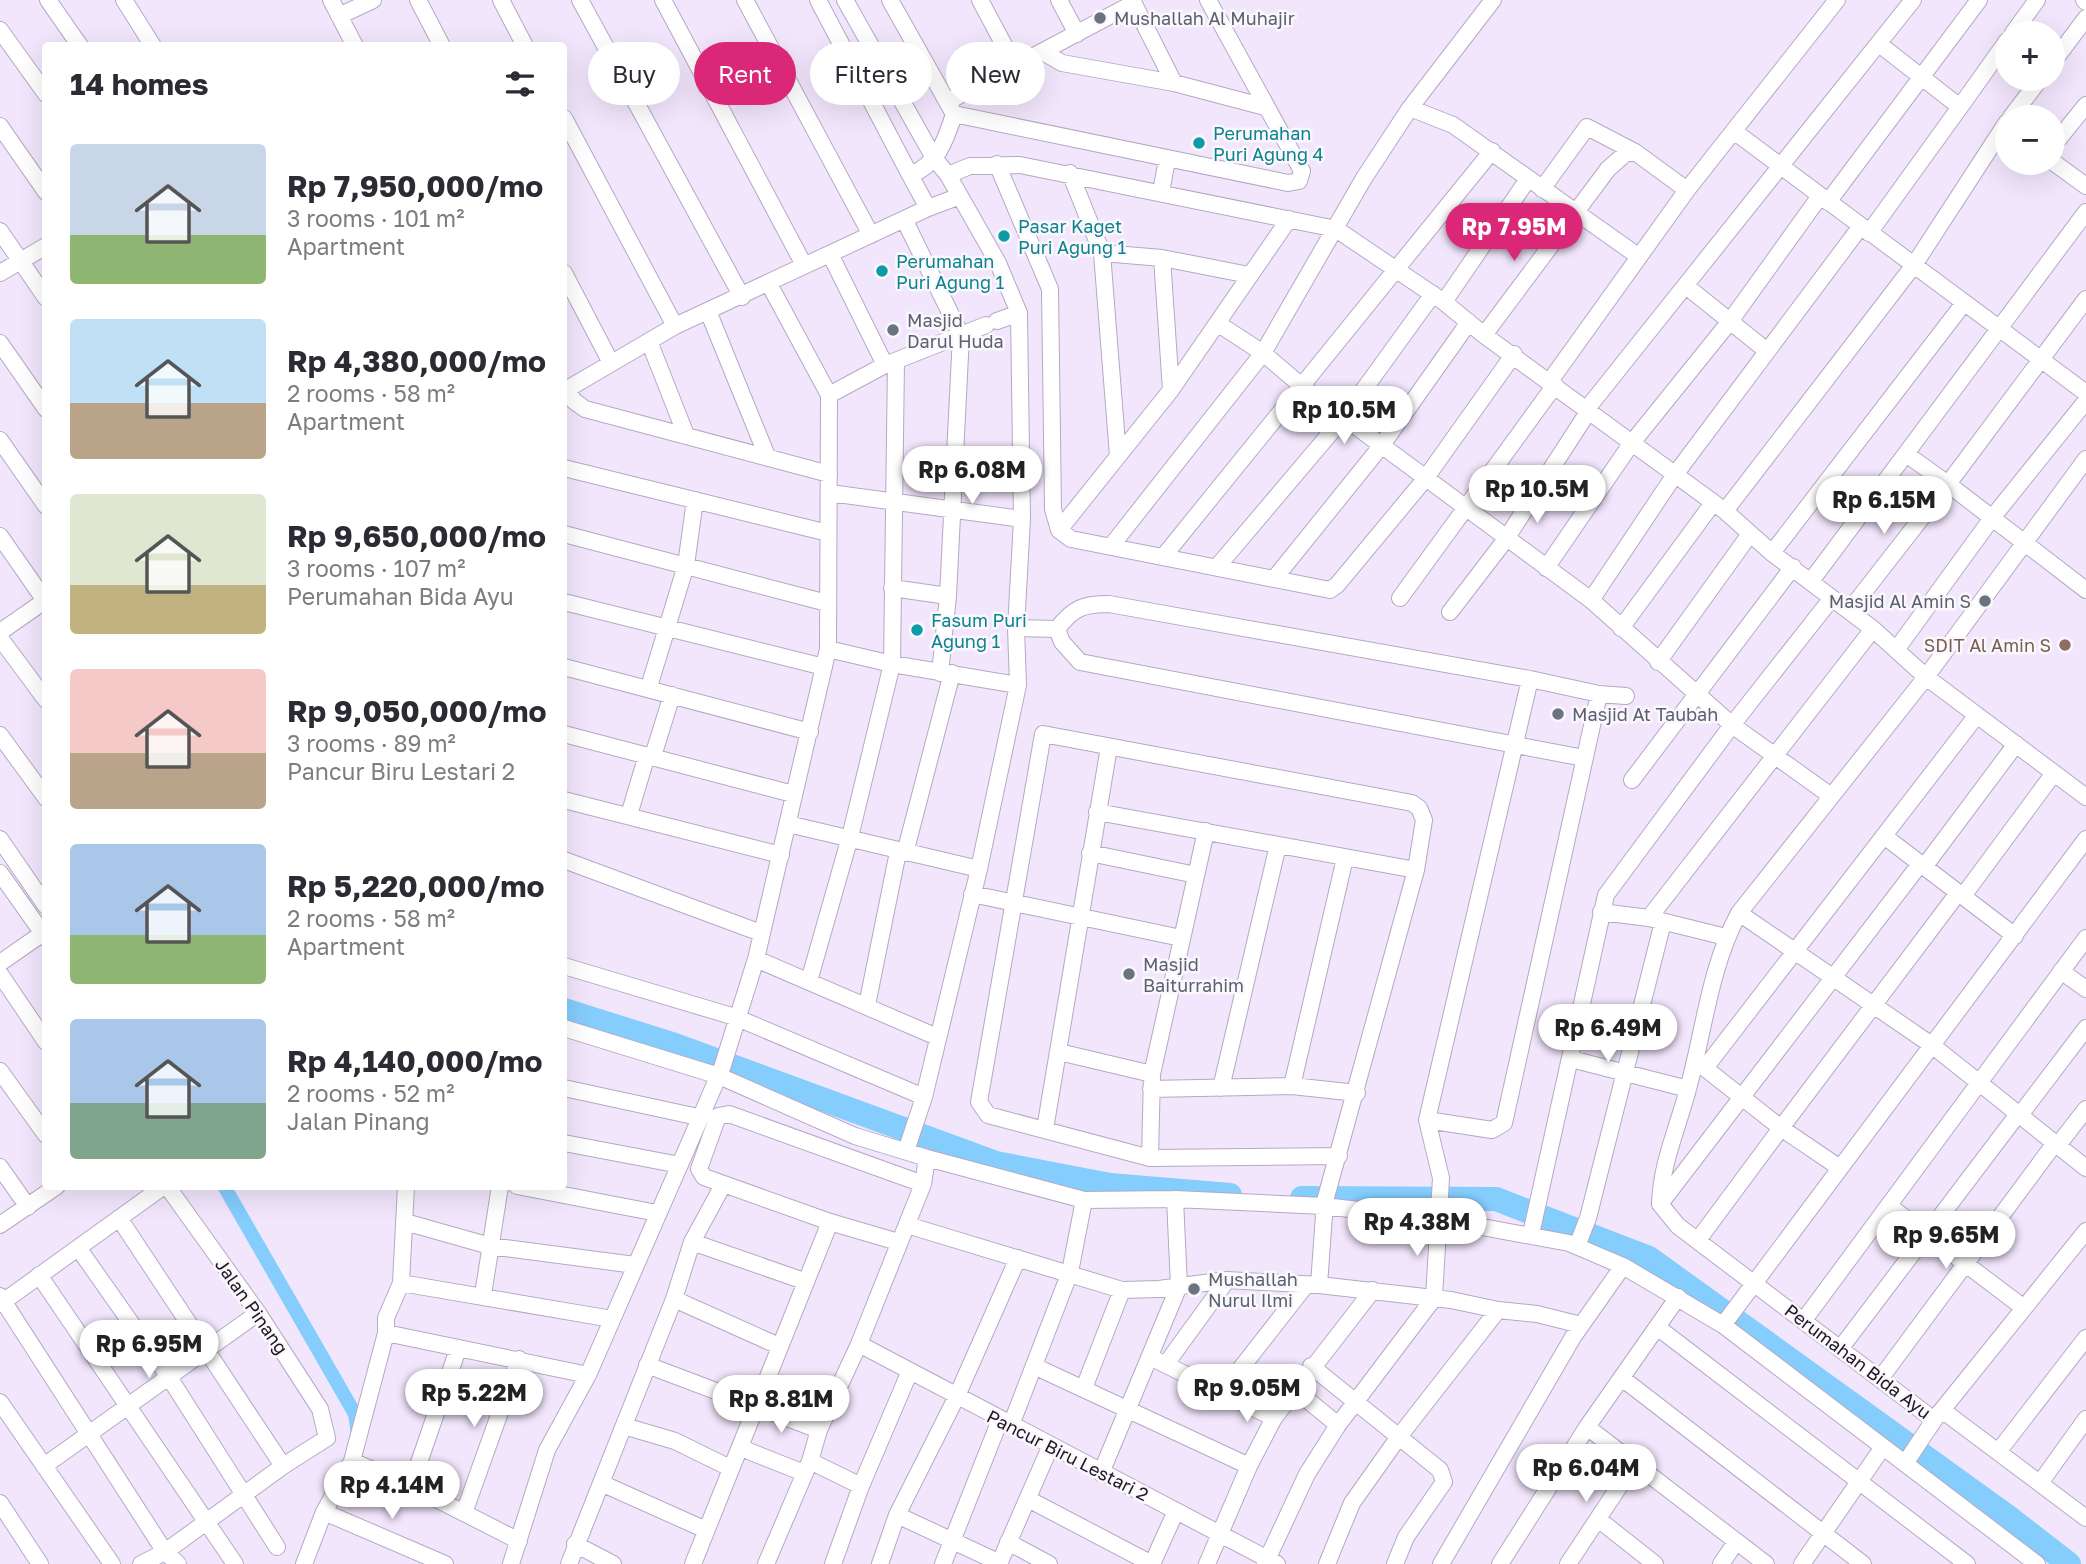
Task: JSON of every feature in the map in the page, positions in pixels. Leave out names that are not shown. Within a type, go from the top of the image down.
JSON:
[{"type":"street","points":[[48,0],[77,42]]},
{"type":"street","points":[[124,0],[150,42]]},
{"type":"street","points":[[331,0],[353,42]]},
{"type":"street","points":[[339,16],[373,0]]},
{"type":"street","points":[[418,0],[440,42]]},
{"type":"street","points":[[501,0],[523,42]]},
{"type":"street","points":[[580,0],[742,297]]},
{"type":"street","points":[[663,0],[804,265]]},
{"type":"street","points":[[745,0],[871,235]]},
{"type":"street","points":[[818,0],[928,208]]},
{"type":"street","points":[[845,0],[938,153],[998,263],[1019,313],[1022,519],[1016,628],[1018,685],[979,869],[922,1102],[908,1145]]},
{"type":"street","points":[[890,0],[950,108],[949,132],[938,153],[928,167],[910,175]]},
{"type":"street","points":[[980,0],[1002,42]]},
{"type":"street","points":[[1059,0],[1077,34]]},
{"type":"street","points":[[950,108],[1167,160],[1288,183],[1299,181],[1302,171],[1208,0]]},
{"type":"street","points":[[1112,545],[1263,353],[1364,178],[1410,108],[1493,0]]},
{"type":"street","points":[[1400,598],[1465,510],[1638,256],[1837,0]]},
{"type":"street","points":[[1450,612],[1506,539],[1587,411],[1913,0]]},
{"type":"street","points":[[1546,568],[1631,444],[1922,79],[1979,0]]},
{"type":"street","points":[[2022,21],[2037,0]]},
{"type":"street","points":[[1045,51],[1133,2],[1174,83]]},
{"type":"street","points":[[2065,46],[2086,18]]},
{"type":"street","points":[[0,30],[42,88]]},
{"type":"street","points":[[1879,44],[1960,107]]},
{"type":"street","points":[[1045,53],[1062,63],[1174,83],[1265,107]]},
{"type":"street","points":[[1591,600],[1674,476],[1767,351],[1865,230],[1995,58]]},
{"type":"street","points":[[950,108],[954,105]]},
{"type":"street","points":[[2065,131],[2086,105]]},
{"type":"street","points":[[1410,108],[1453,125],[1638,256]]},
{"type":"street","points":[[567,124],[675,326]]},
{"type":"street","points":[[0,125],[42,186]]},
{"type":"street","points":[[1217,567],[1345,417],[1439,298],[1587,127],[1636,152],[1687,190]]},
{"type":"street","points":[[1735,132],[2086,393]]},
{"type":"street","points":[[1621,628],[1914,265],[1995,142]]},
{"type":"street","points":[[1163,557],[1304,388],[1492,151]]},
{"type":"street","points":[[1484,335],[1608,169],[1625,154],[1636,152]]},
{"type":"street","points":[[1161,192],[1167,160]]},
{"type":"street","points":[[948,175],[970,166],[997,164],[1070,173],[1336,229],[1439,298],[1484,335],[1514,354],[1631,444],[1719,507],[1772,553],[1873,629],[1926,677],[2086,797]]},
{"type":"street","points":[[997,164],[1050,289],[1053,509],[1059,530],[1071,539],[1330,590],[1424,479],[1514,354]]},
{"type":"street","points":[[2065,171],[2086,186]]},
{"type":"street","points":[[1070,173],[1102,253],[1118,456]]},
{"type":"street","points":[[567,389],[610,361],[675,326],[928,208],[960,196]]},
{"type":"street","points":[[1811,581],[2001,331],[2086,212]]},
{"type":"street","points":[[867,1005],[946,673],[961,335],[904,219]]},
{"type":"street","points":[[1059,530],[1171,390],[1289,219]]},
{"type":"street","points":[[0,231],[42,292]]},
{"type":"street","points":[[0,273],[42,248]]},
{"type":"street","points":[[1102,253],[1162,258],[1249,275]]},
{"type":"street","points":[[809,981],[850,837],[892,664],[894,503],[890,363],[830,254]]},
{"type":"street","points":[[1162,258],[1171,390]]},
{"type":"street","points":[[567,279],[610,361]]},
{"type":"street","points":[[511,1564],[547,1450],[588,1375],[680,1165],[698,1117],[720,1072],[731,1040],[735,1017],[756,959],[828,649],[829,395],[769,284]]},
{"type":"street","points":[[1686,286],[1767,351]]},
{"type":"street","points":[[1849,611],[2042,362],[2086,299]]},
{"type":"street","points":[[1772,553],[1964,303]]},
{"type":"street","points":[[708,311],[767,456]]},
{"type":"street","points":[[829,395],[890,363],[1019,313]]},
{"type":"street","points":[[1274,579],[1382,445],[1469,322]]},
{"type":"street","points":[[1217,323],[1263,353],[1304,388],[1465,510],[1591,600],[1694,694],[1732,725],[1831,796]]},
{"type":"street","points":[[649,341],[687,435]]},
{"type":"street","points":[[0,343],[42,402]]},
{"type":"street","points":[[567,392],[585,410],[829,474]]},
{"type":"street","points":[[1896,650],[1992,518],[2086,401]]},
{"type":"street","points":[[0,440],[42,500]]},
{"type":"street","points":[[1906,454],[2081,586],[2086,569]]},
{"type":"street","points":[[1700,1064],[1726,937],[1739,913],[1926,677],[2086,459]]},
{"type":"street","points":[[567,469],[828,533]]},
{"type":"street","points":[[830,493],[1022,519]]},
{"type":"street","points":[[649,687],[686,565],[695,500]]},
{"type":"street","points":[[1658,662],[1750,534]]},
{"type":"street","points":[[567,535],[827,603]]},
{"type":"street","points":[[0,536],[42,597]]},
{"type":"street","points":[[1632,780],[1694,694],[1793,567]]},
{"type":"street","points":[[892,588],[948,596]]},
{"type":"street","points":[[1534,1221],[1601,912],[1613,882],[1832,598]]},
{"type":"street","points":[[0,632],[42,603]]},
{"type":"street","points":[[567,603],[824,667]]},
{"type":"street","points":[[1058,629],[1071,611],[1087,604],[1109,604],[1530,679],[1599,694],[1626,696]]},
{"type":"street","points":[[1016,628],[1058,629]]},
{"type":"street","points":[[1058,629],[1062,642],[1080,662],[1515,742],[1584,758]]},
{"type":"street","points":[[1579,1241],[1625,1072],[1656,920],[1773,755],[1873,629]]},
{"type":"street","points":[[0,638],[42,695]]},
{"type":"street","points":[[828,649],[892,664],[1018,685]]},
{"type":"street","points":[[567,668],[649,687],[810,732]]},
{"type":"street","points":[[1270,1562],[1307,1474],[1338,1425],[1434,1298],[1441,1178],[1427,1120],[1530,679]]},
{"type":"street","points":[[1427,1120],[1492,1130],[1504,1123],[1599,694]]},
{"type":"street","points":[[629,815],[672,695]]},
{"type":"street","points":[[1660,1204],[1665,1169],[1688,1089],[1700,1064],[1884,836],[1977,715]]},
{"type":"street","points":[[1223,1391],[1313,1285],[1326,1198],[1339,1156],[1357,1093],[1416,870],[1424,820],[1419,808],[1412,803],[1044,734],[979,1102],[988,1115],[1150,1158],[1339,1156]]},
{"type":"street","points":[[0,735],[42,793]]},
{"type":"street","points":[[567,735],[793,794]]},
{"type":"street","points":[[1660,1204],[2016,744]]},
{"type":"street","points":[[1045,1129],[1109,747]]},
{"type":"street","points":[[1698,1240],[2054,773]]},
{"type":"street","points":[[567,801],[781,855]]},
{"type":"street","points":[[1097,812],[1416,870]]},
{"type":"street","points":[[788,824],[979,869]]},
{"type":"street","points":[[1150,1158],[1152,1082],[1206,831]]},
{"type":"street","points":[[1884,836],[2015,936]]},
{"type":"street","points":[[0,839],[42,900]]},
{"type":"street","points":[[1727,1319],[2086,839]]},
{"type":"street","points":[[1221,1088],[1279,845]]},
{"type":"street","points":[[1090,853],[1196,875]]},
{"type":"street","points":[[1292,1086],[1345,858]]},
{"type":"street","points":[[567,861],[761,933]]},
{"type":"street","points":[[0,873],[42,931]]},
{"type":"street","points":[[972,894],[1013,905],[1181,938]]},
{"type":"street","points":[[1601,912],[1656,920],[1726,937]]},
{"type":"street","points":[[1739,913],[1933,1046],[2086,1168]]},
{"type":"street","points":[[0,963],[42,935]]},
{"type":"street","points":[[1804,1320],[2086,938]]},
{"type":"street","points":[[756,959],[937,1037]]},
{"type":"street","points":[[567,966],[735,1017],[922,1102]]},
{"type":"street","points":[[2061,971],[2086,989]]},
{"type":"street","points":[[0,974],[42,1036]]},
{"type":"street","points":[[1840,1349],[2086,1028]]},
{"type":"street","points":[[567,1029],[720,1072],[832,1126],[908,1145],[926,1158],[1084,1200],[1326,1198],[1437,1213],[1534,1221],[1579,1241],[1678,1297],[1727,1319],[1883,1447],[1912,1453],[2036,1564]]},
{"type":"street","points":[[1059,1052],[1152,1082],[1221,1088],[1292,1086],[1357,1093]]},
{"type":"street","points":[[1571,1059],[1688,1089]]},
{"type":"street","points":[[1700,1064],[1781,1128],[1840,1168]]},
{"type":"street","points":[[0,1070],[42,1129]]},
{"type":"street","points":[[567,1089],[698,1117]]},
{"type":"street","points":[[1880,1379],[1964,1262],[2086,1109]]},
{"type":"street","points":[[898,1242],[830,1222],[704,1177],[699,1169],[718,1116],[723,1114],[923,1184]]},
{"type":"street","points":[[567,1144],[680,1165]]},
{"type":"street","points":[[765,1564],[807,1467],[819,1430],[859,1344],[923,1184],[926,1158]]},
{"type":"street","points":[[0,1167],[28,1207]]},
{"type":"street","points":[[569,1564],[674,1299],[692,1242],[723,1185]]},
{"type":"street","points":[[0,1225],[51,1190]]},
{"type":"street","points":[[160,1190],[1,1301],[90,1433],[165,1552],[177,1564]]},
{"type":"street","name":"Jalan Pinang","points":[[169,1190],[258,1312],[320,1409],[327,1438],[283,1466]]},
{"type":"street","points":[[304,1564],[324,1512],[352,1461],[386,1333],[386,1318],[401,1283],[407,1190]]},
{"type":"street","points":[[482,1295],[499,1190]]},
{"type":"street","points":[[537,1190],[657,1213]]},
{"type":"street","points":[[1101,1473],[1179,1286],[1175,1199]]},
{"type":"street","points":[[943,1564],[1034,1366],[1070,1272],[1084,1200]]},
{"type":"street","name":"Perumahan Bida Ayu","points":[[1660,1204],[1668,1217],[1840,1349],[1880,1379],[1938,1415],[2086,1231]]},
{"type":"street","points":[[1889,1206],[2024,1308]]},
{"type":"street","points":[[119,1218],[283,1466],[165,1552],[141,1564]]},
{"type":"street","points":[[405,1222],[490,1246],[635,1265]]},
{"type":"street","points":[[693,1564],[730,1468],[741,1448],[804,1281],[830,1222]]},
{"type":"street","points":[[906,1225],[1070,1272],[1122,1290],[1227,1280],[1313,1285],[1434,1298],[1537,1314],[1581,1325]]},
{"type":"street","points":[[692,1242],[804,1281]]},
{"type":"street","points":[[79,1249],[169,1377],[277,1547]]},
{"type":"street","points":[[880,1564],[898,1515],[956,1398],[1018,1258]]},
{"type":"street","points":[[1441,1564],[1581,1325],[1623,1266]]},
{"type":"street","points":[[39,1275],[130,1405],[235,1564]]},
{"type":"street","points":[[1166,1364],[1227,1280]]},
{"type":"street","points":[[401,1283],[612,1319]]},
{"type":"street","points":[[1084,1388],[1122,1290]]},
{"type":"street","points":[[1207,1564],[1250,1466],[1275,1418],[1311,1366],[1373,1290]]},
{"type":"street","points":[[1500,1564],[1587,1427],[1623,1380],[1678,1297]]},
{"type":"street","points":[[674,1299],[779,1346]]},
{"type":"street","points":[[1327,1564],[1352,1503],[1398,1438],[1498,1310]]},
{"type":"street","points":[[44,1466],[258,1312]]},
{"type":"street","points":[[1657,1327],[1861,1480],[1967,1564]]},
{"type":"street","points":[[386,1333],[588,1375]]},
{"type":"street","name":"Pancur Biru Lestari 2","points":[[859,1344],[956,1398],[1051,1445],[1270,1562]]},
{"type":"street","points":[[1998,1451],[2083,1348]]},
{"type":"street","points":[[411,1486],[458,1349]]},
{"type":"street","points":[[1150,1357],[1275,1418]]},
{"type":"street","points":[[464,1513],[519,1359]]},
{"type":"street","points":[[647,1365],[819,1430]]},
{"type":"street","points":[[1034,1366],[1250,1466]]},
{"type":"street","points":[[1311,1366],[1440,1470],[1444,1482],[1406,1537],[1395,1564]]},
{"type":"street","points":[[833,1564],[861,1486],[910,1371]]},
{"type":"street","points":[[1623,1380],[1863,1564]]},
{"type":"street","points":[[1294,1389],[1338,1425]]},
{"type":"street","points":[[0,1402],[112,1564]]},
{"type":"street","points":[[1912,1453],[1938,1415],[1998,1451],[2040,1483],[2083,1510]]},
{"type":"street","points":[[2040,1483],[2086,1419]]},
{"type":"street","points":[[624,1426],[675,1441],[730,1468]]},
{"type":"street","points":[[1587,1427],[1766,1564]]},
{"type":"street","points":[[898,1515],[1000,1564],[1051,1445]]},
{"type":"street","points":[[1802,1564],[1883,1447]]},
{"type":"street","points":[[741,1448],[861,1486]]},
{"type":"street","points":[[352,1461],[411,1486],[519,1541]]},
{"type":"street","points":[[1568,1564],[1634,1464]]},
{"type":"street","points":[[601,1483],[706,1530]]},
{"type":"street","points":[[1028,1499],[1152,1564],[1176,1511]]},
{"type":"street","points":[[0,1503],[40,1564]]},
{"type":"street","points":[[324,1512],[445,1564]]},
{"type":"street","points":[[1598,1519],[1655,1564]]},
{"type":"street","points":[[1008,1542],[1049,1564]]},
{"type":"street","points":[[1721,1564],[1737,1542]]},
{"type":"street","points":[[575,1544],[613,1564]]},
{"type":"waterway","points":[[567,1011],[675,1045],[996,1163],[1110,1185],[1230,1195]]},
{"type":"waterway","points":[[226,1190],[355,1414],[358,1435]]},
{"type":"waterway","points":[[1302,1198],[1496,1199],[1649,1258],[2007,1516],[2069,1564]]},
{"type":"place","name":"Mushallah Al Muhajir","points":[[1100,18]]},
{"type":"place","name":"Perumahan Puri Agung 4","points":[[1199,143]]},
{"type":"place","name":"Pasar Kaget Puri Agung 1","points":[[1004,236]]},
{"type":"place","name":"Perumahan Puri Agung 1","points":[[882,271]]},
{"type":"place","name":"Masjid Darul Huda","points":[[893,330]]},
{"type":"place","name":"Masjid Al Amin S","points":[[1985,601]]},
{"type":"place","name":"Fasum Puri Agung 1","points":[[917,630]]},
{"type":"place","name":"SDIT Al Amin S","points":[[2065,645]]},
{"type":"place","name":"Masjid At Taubah","points":[[1558,714]]},
{"type":"place","name":"Masjid Baiturrahim","points":[[1129,974]]},
{"type":"place","name":"Mushallah Nurul Ilmi","points":[[1194,1289]]}]
